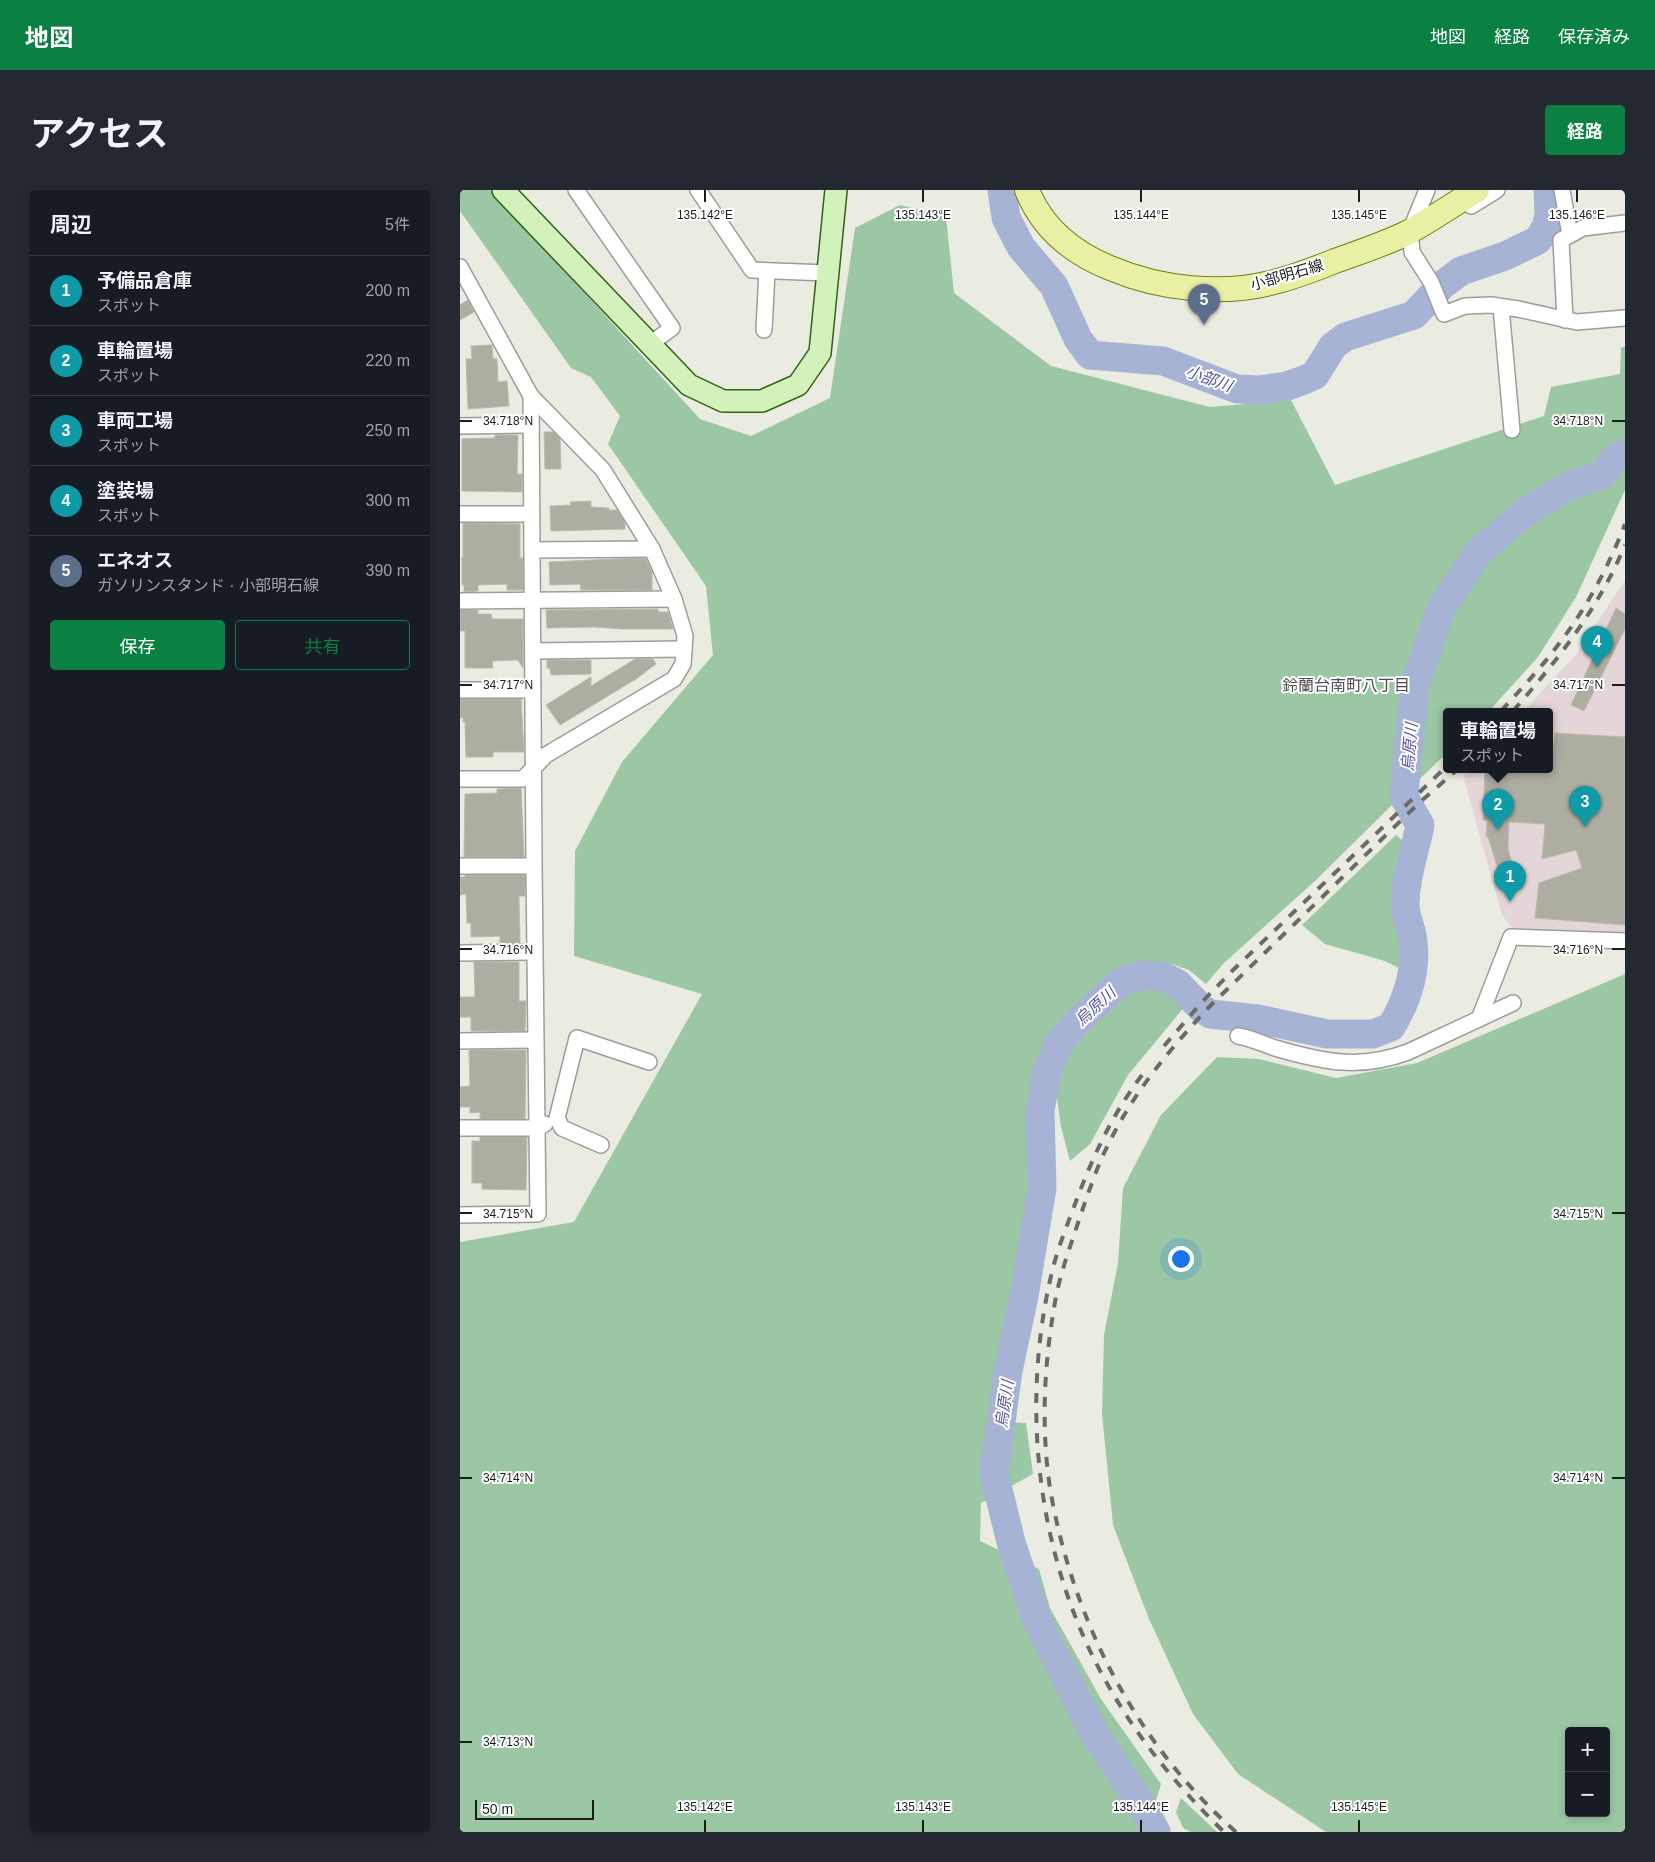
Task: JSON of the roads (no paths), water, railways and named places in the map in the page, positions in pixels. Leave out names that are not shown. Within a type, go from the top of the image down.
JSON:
[{"type":"main road","name":"小部明石線","points":[[1027,190],[1045,223],[1058,237],[1082,255],[1098,263],[1152,283],[1228,288],[1273,282],[1388,242],[1410,231],[1477,190]]},
{"type":"street","points":[[503,190],[689,385],[723,401],[762,401],[798,385],[820,353],[836,190]]},
{"type":"street","points":[[576,190],[672,328],[650,344]]},
{"type":"street","points":[[698,190],[752,270],[828,273]]},
{"type":"street","points":[[1427,190],[1410,231],[1412,252],[1431,282],[1444,314],[1465,306],[1518,308],[1577,322],[1625,318]]},
{"type":"street","points":[[1410,231],[1438,224],[1497,190]]},
{"type":"street","points":[[1562,190],[1570,235]]},
{"type":"street","points":[[1566,320],[1561,240],[1583,228],[1625,223]]},
{"type":"street","points":[[764,330],[767,271]]},
{"type":"street","points":[[460,779],[523,778],[546,755],[674,679],[683,664],[684,649],[684,636],[674,599],[652,549],[602,470],[531,396],[462,275]]},
{"type":"street","points":[[1501,307],[1512,430]]},
{"type":"street","points":[[460,1215],[538,1214],[534,952],[531,396]]},
{"type":"street","points":[[460,426],[531,425]]},
{"type":"street","points":[[460,514],[531,514]]},
{"type":"street","points":[[532,550],[652,549]]},
{"type":"street","points":[[460,601],[674,599]]},
{"type":"street","points":[[533,651],[684,649]]},
{"type":"street","points":[[460,690],[533,690]]},
{"type":"street","points":[[460,866],[534,866]]},
{"type":"street","points":[[1479,1019],[1511,937],[1625,942]]},
{"type":"street","points":[[460,953],[534,952]]},
{"type":"street","points":[[1238,1036],[1320,1060],[1340,1063],[1364,1063],[1390,1059],[1513,1003]]},
{"type":"street","points":[[601,1145],[562,1128],[557,1118],[576,1038],[649,1062]]},
{"type":"street","points":[[460,1041],[535,1040]]},
{"type":"street","points":[[460,1128],[537,1128],[557,1118]]},
{"type":"waterway","name":"小部川","points":[[1002,190],[1006,218],[1021,247],[1054,286],[1078,339],[1090,355],[1163,361],[1237,389],[1259,390],[1287,386],[1315,375],[1333,346],[1345,337],[1414,315],[1442,285],[1461,271],[1505,256],[1538,240],[1546,227],[1549,215],[1548,190]]},
{"type":"waterway","name":"烏原川","points":[[1156,1832],[1143,1807],[1094,1733],[1037,1620],[1011,1542],[994,1473],[1008,1371],[1024,1296],[1042,1188],[1040,1111],[1047,1071],[1060,1041],[1083,1016],[1122,981],[1145,975],[1165,977],[1178,984],[1201,1008],[1210,1014],[1258,1019],[1327,1034],[1373,1034],[1391,1027],[1407,994],[1414,959],[1412,935],[1405,909],[1405,895],[1420,825],[1404,797],[1415,685],[1441,609],[1478,553],[1524,513],[1568,486],[1602,475],[1614,459],[1625,453]]},
{"type":"railway","points":[[1504,708],[1545,662],[1578,617],[1612,556],[1625,524]]},
{"type":"railway","points":[[1516,708],[1576,633],[1603,590],[1625,545]]},
{"type":"railway","points":[[1164,1046],[1232,971],[1443,770]]},
{"type":"railway","points":[[1236,1832],[1200,1797],[1168,1760],[1139,1719],[1114,1676],[1092,1631],[1074,1585],[1060,1537],[1050,1488],[1045,1443],[1046,1375],[1056,1296],[1069,1249],[1103,1156],[1132,1102],[1156,1069],[1209,1007],[1419,803],[1453,773]]},
{"type":"railway","points":[[1142,1075],[1110,1124],[1094,1158],[1063,1236],[1051,1276],[1041,1328],[1037,1382],[1037,1436],[1042,1490],[1052,1543],[1067,1595],[1087,1644],[1112,1692],[1136,1730],[1163,1766],[1224,1832]]},
{"type":"place","name":"エネオス","points":[[1204,325]]},
{"type":"place","name":"塗装場","points":[[1597,667]]},
{"type":"place","name":"車両工場","points":[[1585,827]]},
{"type":"place","name":"車輪置場","points":[[1498,830]]},
{"type":"place","name":"予備品倉庫","points":[[1510,902]]},
{"type":"district","name":"鈴蘭台南町八丁目","points":[[1346,685]]}]
